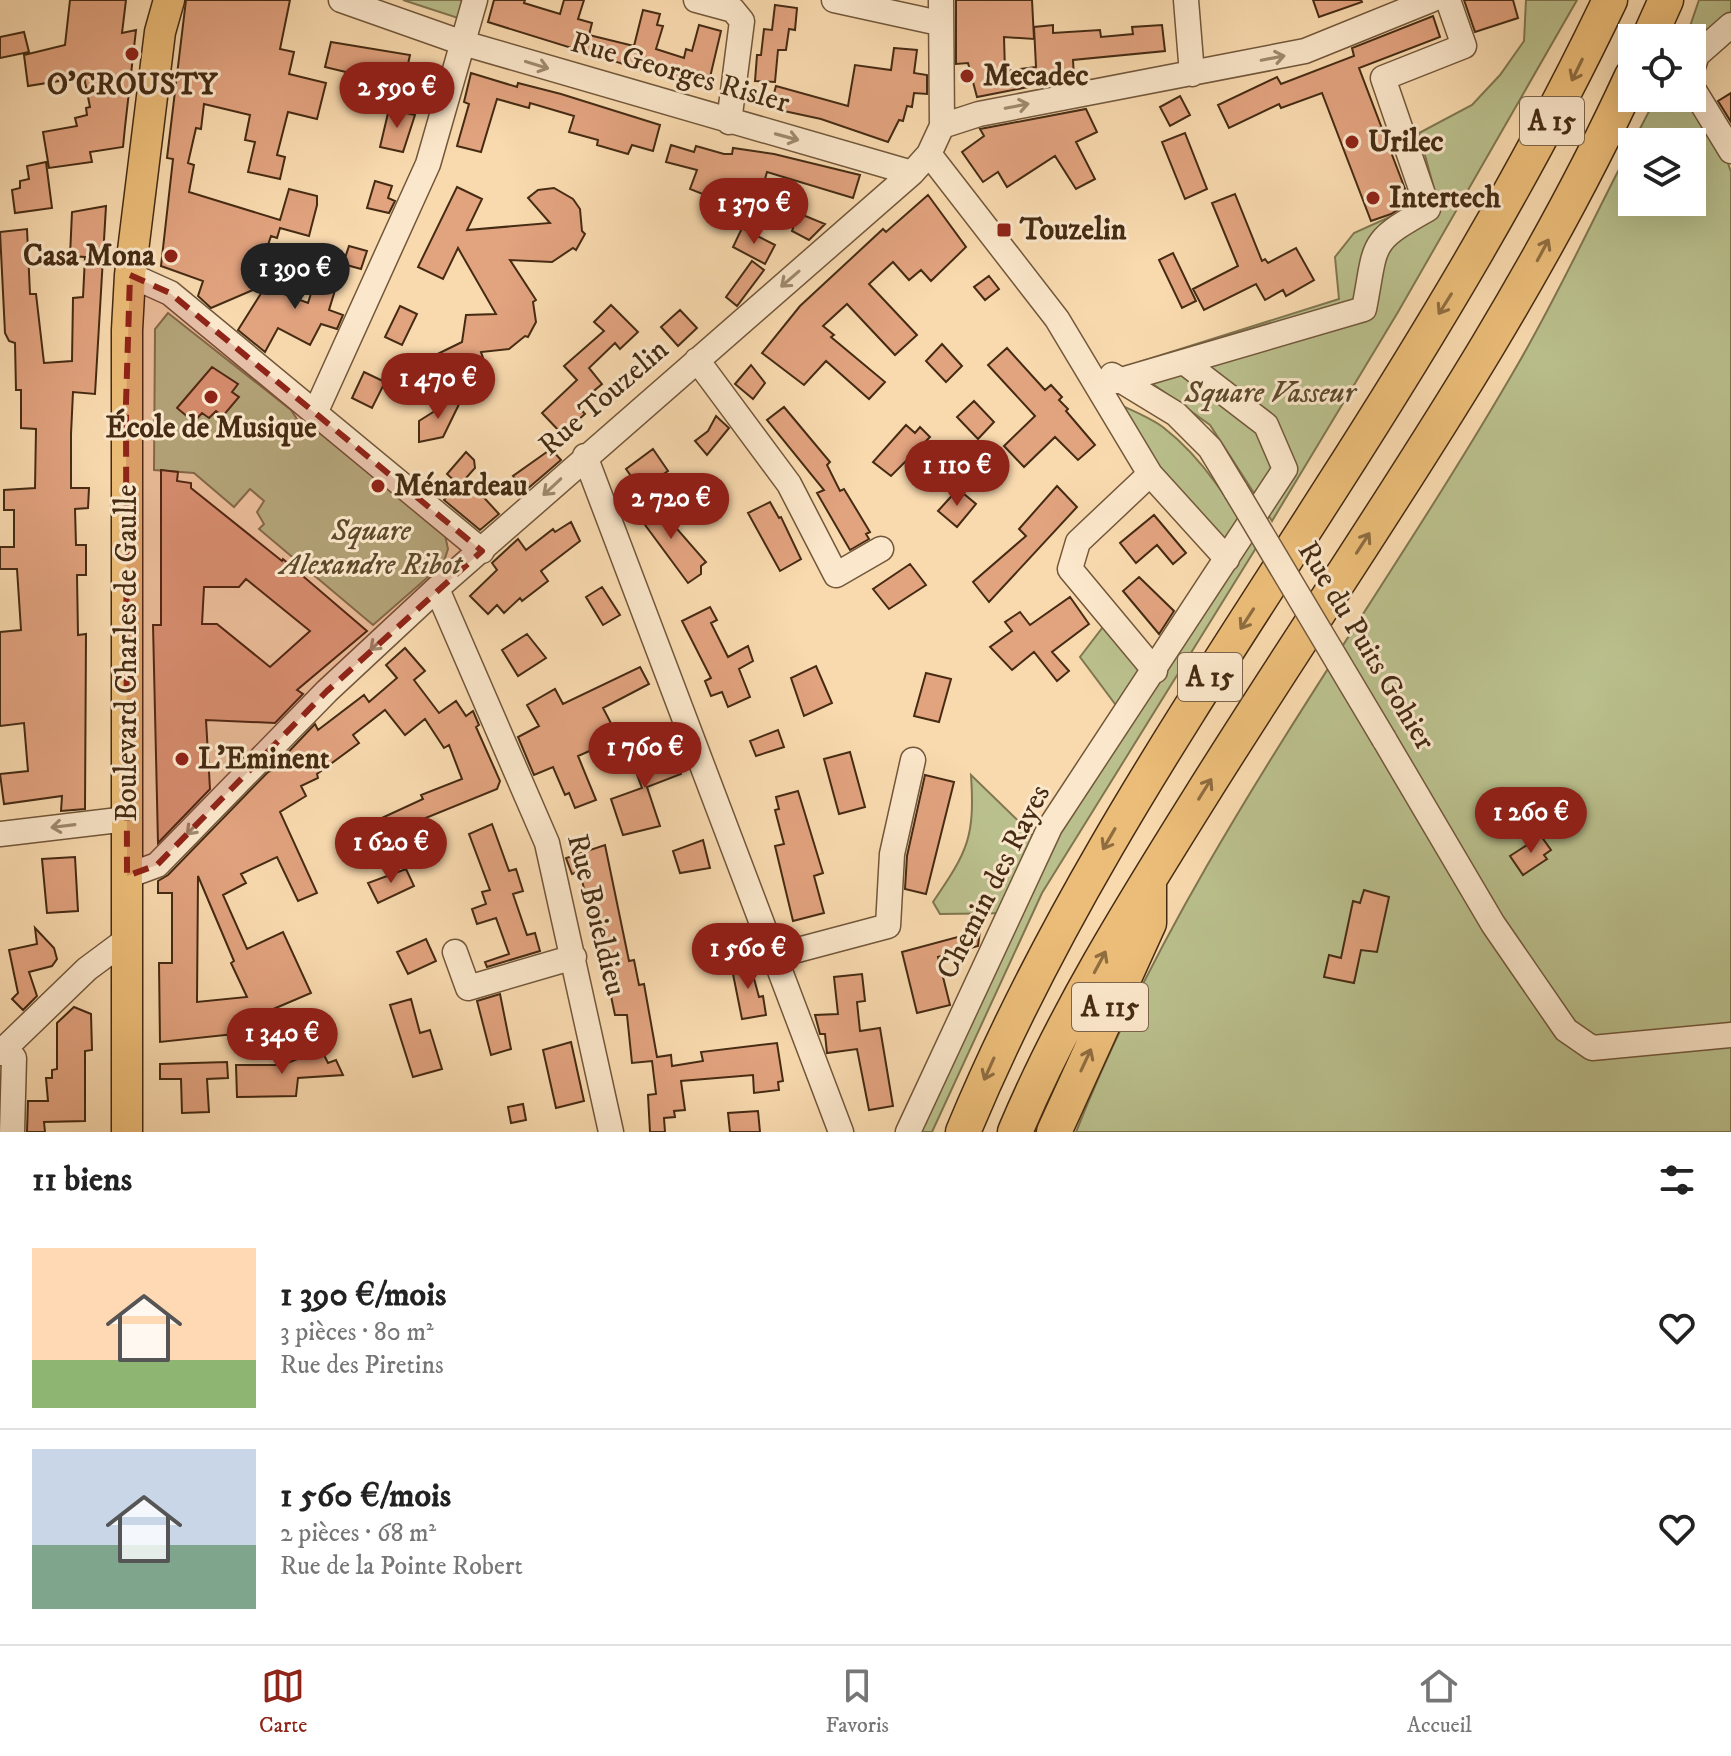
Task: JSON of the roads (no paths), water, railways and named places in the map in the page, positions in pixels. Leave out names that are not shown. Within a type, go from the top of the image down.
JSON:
[{"type":"highway","name":"A 15","points":[[963,1132],[1008,1030],[1089,873],[1141,783],[1332,487],[1487,238],[1556,113],[1610,0]]},
{"type":"highway","points":[[1655,24],[1666,0]]},
{"type":"highway","name":"A 15","points":[[1015,1132],[1041,1073],[1123,919],[1534,267],[1618,107]]},
{"type":"highway","name":"A 115","points":[[1054,1132],[1149,923],[1149,879]]},
{"type":"main road","name":"Boulevard Charles de Gaulle","points":[[157,0],[160,32]]},
{"type":"main road","name":"Boulevard Charles de Gaulle","points":[[127,1132],[126,403],[130,275],[160,32],[169,0]]},
{"type":"street","name":"Rue Georges Risler","points":[[341,0],[463,43],[912,173]]},
{"type":"street","points":[[316,411],[428,164],[475,0]]},
{"type":"street","points":[[696,0],[733,10],[742,21],[729,122]]},
{"type":"street","points":[[834,0],[940,11],[942,126],[979,114],[1305,51],[1431,0]]},
{"type":"street","points":[[1186,0],[1192,74]]},
{"type":"street","points":[[1118,381],[1364,309],[1377,244],[1382,236],[1428,209],[1383,78],[1464,46],[1448,0]]},
{"type":"street","points":[[1706,47],[1731,25]]},
{"type":"street","points":[[1706,110],[1731,151]]},
{"type":"street","name":"Rue Touzelin","points":[[127,876],[157,865],[327,691],[437,589],[585,456],[912,173],[929,154],[942,126]]},
{"type":"street","name":"Rue du Puits Gohier","points":[[929,154],[1057,319],[1118,381],[1176,414],[1210,448],[1493,924],[1566,1030],[1592,1048],[1731,1035]]},
{"type":"street","points":[[130,275],[170,293],[482,551]]},
{"type":"street","name":"Rue du Puits Gohier","points":[[1057,319],[1150,474],[1227,559]]},
{"type":"street","points":[[697,360],[789,484],[836,575],[881,549]]},
{"type":"street","name":"Chemin des Rayes","points":[[908,1132],[1050,827],[1285,469],[1266,425],[1184,362]]},
{"type":"street","points":[[585,456],[841,1132]]},
{"type":"street","points":[[1150,474],[1078,542],[1070,569],[1155,671]]},
{"type":"street","name":"Rue Boieldieu","points":[[437,589],[547,843],[611,1132]]},
{"type":"street","points":[[775,956],[888,926],[892,854],[913,760]]},
{"type":"street","points":[[0,834],[127,819]]},
{"type":"street","points":[[12,1132],[14,1058],[3,1050],[87,969],[126,940]]},
{"type":"street","points":[[455,952],[468,988],[574,957]]},
{"type":"place","name":"O'CROUSTY","points":[[132,54]]},
{"type":"place","name":"Mecadec","points":[[967,76]]},
{"type":"place","name":"Urilec","points":[[1352,142]]},
{"type":"place","name":"Intertech","points":[[1373,198]]},
{"type":"place","name":"Touzelin","points":[[1004,230]]},
{"type":"place","name":"Casa Mona","points":[[171,256]]},
{"type":"place","name":"École de Musique","points":[[211,397]]},
{"type":"place","name":"Ménardeau","points":[[378,486]]},
{"type":"place","name":"L'Eminent","points":[[182,759]]},
{"type":"park label","name":"Square Vasseur","points":[[1270,393]]},
{"type":"park label","name":"Square Alexandre Ribot","points":[[371,548]]}]
